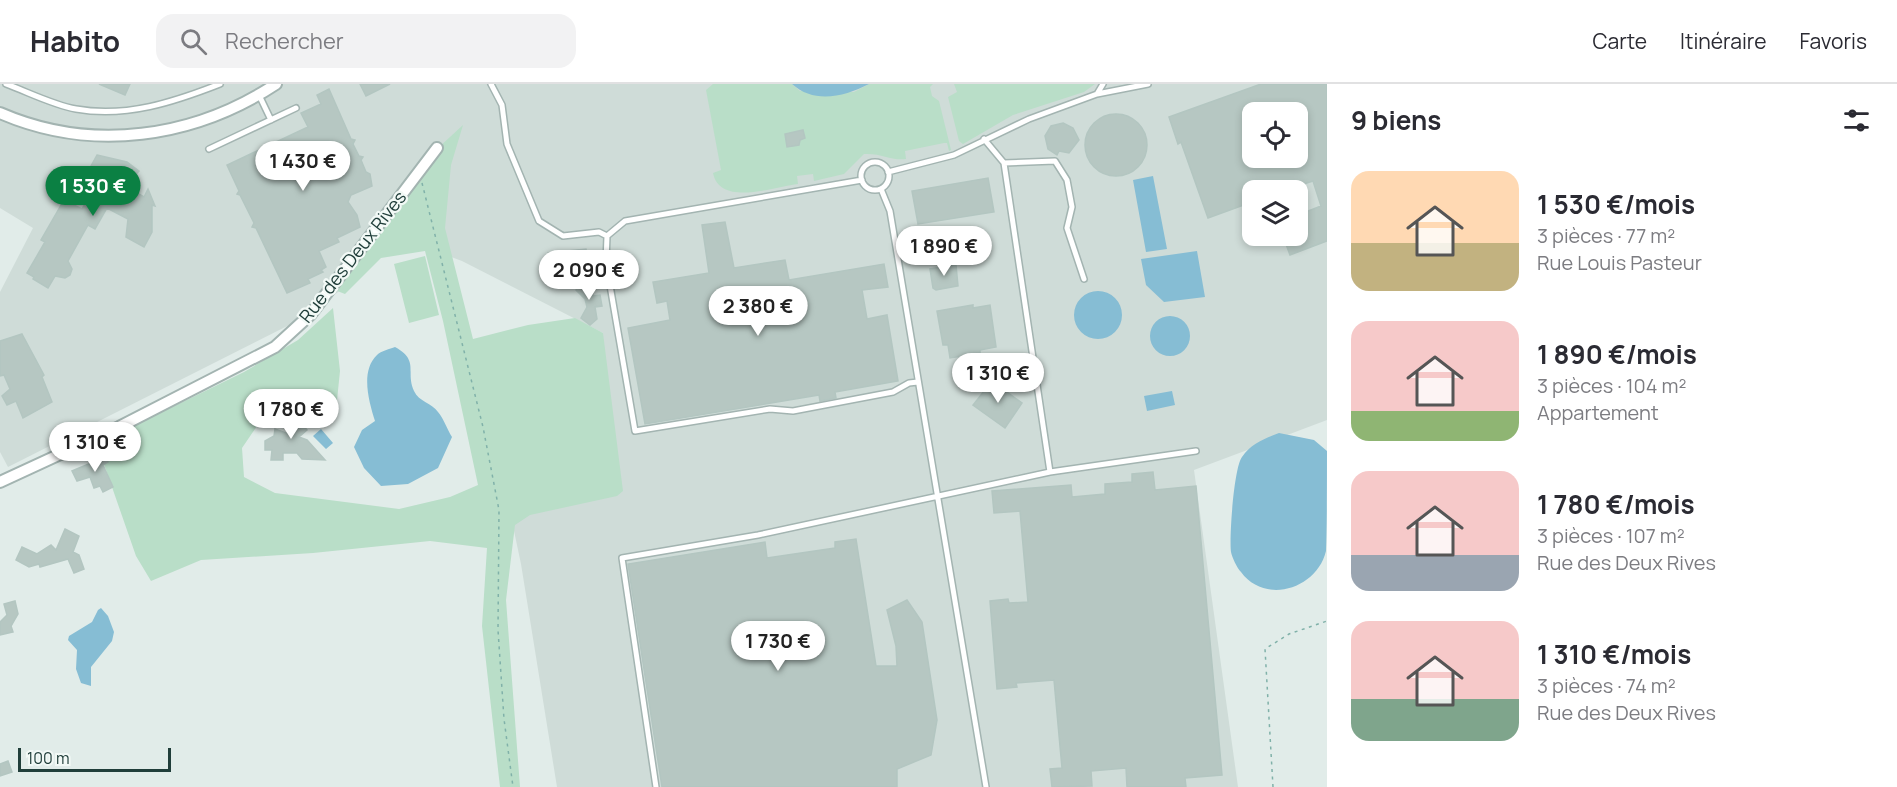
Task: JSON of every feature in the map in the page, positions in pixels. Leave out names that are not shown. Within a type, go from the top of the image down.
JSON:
[{"type":"street","points":[[0,114],[66,133],[129,135],[178,128],[215,116],[259,95],[276,84]]},
{"type":"street","name":"Rue des Deux Rives","points":[[0,482],[119,427],[275,347],[311,314],[437,148]]},
{"type":"lane","points":[[6,84],[75,109],[119,111],[175,101],[220,84]]},
{"type":"lane","points":[[492,84],[502,105],[507,144],[539,221],[548,229],[563,236],[599,232],[607,236]]},
{"type":"lane","points":[[1096,94],[1103,84]]},
{"type":"lane","points":[[888,171],[954,154],[984,139],[1096,94],[1148,84]]},
{"type":"lane","points":[[259,95],[271,120]]},
{"type":"lane","points":[[209,149],[296,108]]},
{"type":"lane","points":[[984,139],[1004,163],[1050,472]]},
{"type":"lane","points":[[1004,163],[1055,161],[1067,180],[1072,207],[1067,228],[1084,279]]},
{"type":"lane","points":[[870,163],[882,164],[888,171],[888,181],[881,189],[868,188],[862,180],[862,172],[870,163]]},
{"type":"lane","points":[[862,180],[626,221],[607,236],[606,262],[635,431],[770,409],[793,411],[893,392],[909,383],[918,382]]},
{"type":"lane","points":[[881,189],[890,211],[986,787]]},
{"type":"lane","points":[[656,787],[622,558],[758,535],[1050,472],[1196,451]]},
{"type":"path","points":[[417,174],[426,189],[446,283],[483,427],[498,510],[498,630],[504,719],[513,787]]},
{"type":"path","points":[[1273,787],[1265,649],[1289,634],[1327,621]]},
{"type":"shaded area","points":[[0,84],[1327,84],[1327,420],[1194,470],[1238,787],[557,787],[521,564],[509,507],[603,333],[462,261],[403,239],[311,314],[8,467],[0,452],[0,292],[33,228],[0,208]]},
{"type":"green space","points":[[713,84],[792,84],[800,91],[854,92],[869,84],[933,84],[930,87],[932,96],[939,101],[951,150],[949,151],[947,143],[944,143],[905,151],[906,159],[864,154],[844,174],[814,181],[813,174],[797,176],[798,184],[762,191],[736,192],[718,183],[713,173],[721,170],[706,90]]},
{"type":"green space","points":[[954,84],[1095,84],[1084,92],[1013,115],[963,144],[959,141],[948,97],[957,92]]},
{"type":"green space","points":[[463,125],[451,165],[445,228],[473,339],[528,325],[575,318],[603,333],[623,491],[617,496],[530,515],[515,525],[506,600],[520,787],[500,787],[482,626],[487,548],[430,541],[313,553],[201,560],[151,581],[136,556],[97,444],[244,372],[298,340],[333,308],[340,371],[336,410],[296,395],[268,410],[242,448],[244,477],[275,493],[399,509],[450,497],[478,485],[443,321],[425,251],[381,258],[345,294],[327,287],[412,172]]},
{"type":"green space","points":[[425,256],[439,315],[409,323],[394,264]]},
{"type":"water","points":[[792,84],[869,84],[839,95],[819,96],[801,90]]},
{"type":"water","points":[[1153,176],[1167,249],[1146,252],[1133,180]]},
{"type":"water","points":[[1197,251],[1205,297],[1164,302],[1146,285],[1141,259]]},
{"type":"water","points":[[1093,291],[1103,291],[1118,301],[1122,315],[1121,324],[1112,335],[1103,339],[1093,339],[1078,329],[1074,320],[1074,310],[1084,295]]},
{"type":"water","points":[[1170,316],[1178,317],[1184,322],[1189,328],[1189,344],[1184,350],[1178,355],[1170,356],[1162,355],[1156,350],[1151,344],[1150,336],[1151,328],[1156,322],[1162,317]]},
{"type":"water","points":[[395,347],[403,352],[410,362],[412,384],[416,395],[435,409],[452,437],[438,468],[408,484],[381,486],[364,468],[354,447],[362,430],[375,421],[367,387],[369,369],[379,354]]},
{"type":"water","points":[[1172,391],[1175,405],[1147,411],[1144,396]]},
{"type":"water","points":[[321,429],[333,443],[326,449],[313,436]]},
{"type":"water","points":[[1279,433],[1314,440],[1327,451],[1327,530],[1326,551],[1321,564],[1312,575],[1289,588],[1276,590],[1263,588],[1251,582],[1239,570],[1231,552],[1231,533],[1234,488],[1239,463],[1254,445]]},
{"type":"water","points":[[101,608],[108,616],[114,632],[112,641],[91,667],[91,686],[81,683],[76,669],[77,650],[68,640],[69,636],[92,622]]},
{"type":"building","points":[[99,84],[130,84],[125,95]]},
{"type":"building","points":[[360,84],[390,84],[366,96]]},
{"type":"building","points":[[1261,84],[1327,84],[1327,241],[1290,255],[1287,246],[1308,246],[1308,211],[1321,206],[1313,181],[1308,183],[1308,180],[1242,180],[1242,206],[1208,218],[1181,142],[1178,144],[1169,117]]},
{"type":"building","points":[[329,89],[351,139],[355,140],[353,144],[359,156],[363,157],[361,160],[366,172],[370,174],[372,186],[351,195],[348,202],[357,215],[360,227],[337,238],[339,242],[319,251],[326,267],[321,270],[323,272],[308,279],[310,283],[287,293],[256,228],[252,227],[254,223],[240,195],[237,194],[239,191],[227,165],[308,127],[301,113],[321,104],[317,95]]},
{"type":"building","points":[[1116,114],[1128,116],[1138,123],[1145,133],[1147,145],[1145,157],[1138,167],[1128,174],[1116,176],[1104,174],[1094,167],[1087,157],[1085,145],[1087,133],[1094,123],[1104,116]]},
{"type":"building","points":[[1063,123],[1073,128],[1079,140],[1069,153],[1059,151],[1057,155],[1048,149],[1045,136],[1051,126]]},
{"type":"building","points":[[803,130],[805,138],[800,140],[799,145],[787,147],[785,134]]},
{"type":"building","points":[[97,155],[127,162],[139,171],[125,186],[144,197],[148,189],[155,206],[152,205],[152,232],[144,247],[126,237],[128,219],[107,208],[95,229],[88,225],[68,261],[72,269],[70,275],[65,278],[55,276],[48,288],[27,273],[45,242],[41,240],[64,200],[82,209],[92,193],[85,183],[85,177]]},
{"type":"building","points":[[988,178],[994,212],[918,224],[912,191]]},
{"type":"building","points":[[725,222],[734,268],[785,260],[789,280],[884,264],[888,287],[862,290],[867,319],[887,315],[898,381],[835,392],[836,398],[820,401],[819,395],[645,424],[628,328],[670,320],[667,301],[657,303],[653,282],[709,273],[702,225]]},
{"type":"building","points":[[586,249],[589,268],[567,271],[559,277],[549,275],[545,270],[543,264],[548,253]]},
{"type":"building","points":[[956,265],[958,286],[936,290],[933,288],[930,269]]},
{"type":"building","points":[[581,278],[592,285],[593,296],[600,295],[602,306],[595,307],[597,319],[590,325],[581,318],[587,307],[585,299],[576,290]]},
{"type":"building","points":[[973,305],[973,308],[990,305],[996,347],[980,350],[980,353],[950,358],[948,345],[943,345],[937,311]]},
{"type":"building","points":[[22,334],[44,375],[42,377],[52,402],[23,418],[16,401],[7,405],[2,396],[10,389],[4,375],[0,376],[0,341]]},
{"type":"building","points":[[992,381],[1022,403],[1005,428],[973,405]]},
{"type":"building","points":[[286,406],[307,430],[299,437],[307,440],[325,460],[302,459],[297,453],[283,453],[283,460],[271,460],[272,450],[265,450],[265,441],[274,436],[275,429],[297,437],[277,414]]},
{"type":"building","points":[[103,452],[108,462],[103,465],[113,487],[103,492],[100,486],[94,488],[90,477],[77,481],[72,471],[96,461],[94,456]]},
{"type":"building","points":[[1153,472],[1155,490],[1196,486],[1222,775],[1185,778],[1186,787],[1127,787],[1126,768],[1091,771],[1092,786],[1052,787],[1050,769],[1062,768],[1054,680],[1016,683],[1017,687],[997,689],[990,601],[1008,599],[1009,603],[1028,602],[1020,511],[994,513],[992,491],[1071,485],[1072,497],[1105,494],[1105,484],[1132,482],[1132,474]]},
{"type":"building","points":[[65,529],[79,536],[73,552],[79,555],[84,569],[74,573],[68,559],[40,567],[39,564],[29,567],[16,560],[22,547],[37,554],[51,545],[56,550]]},
{"type":"building","points":[[856,539],[876,666],[897,666],[896,646],[887,610],[907,600],[922,622],[937,720],[931,755],[897,769],[897,787],[662,787],[628,564],[765,542],[767,558],[835,548],[835,542]]},
{"type":"building","points":[[15,601],[18,614],[11,626],[13,632],[0,635],[0,622],[7,615],[4,604]]},
{"type":"building","points":[[8,761],[12,772],[0,776],[0,764]]}]
